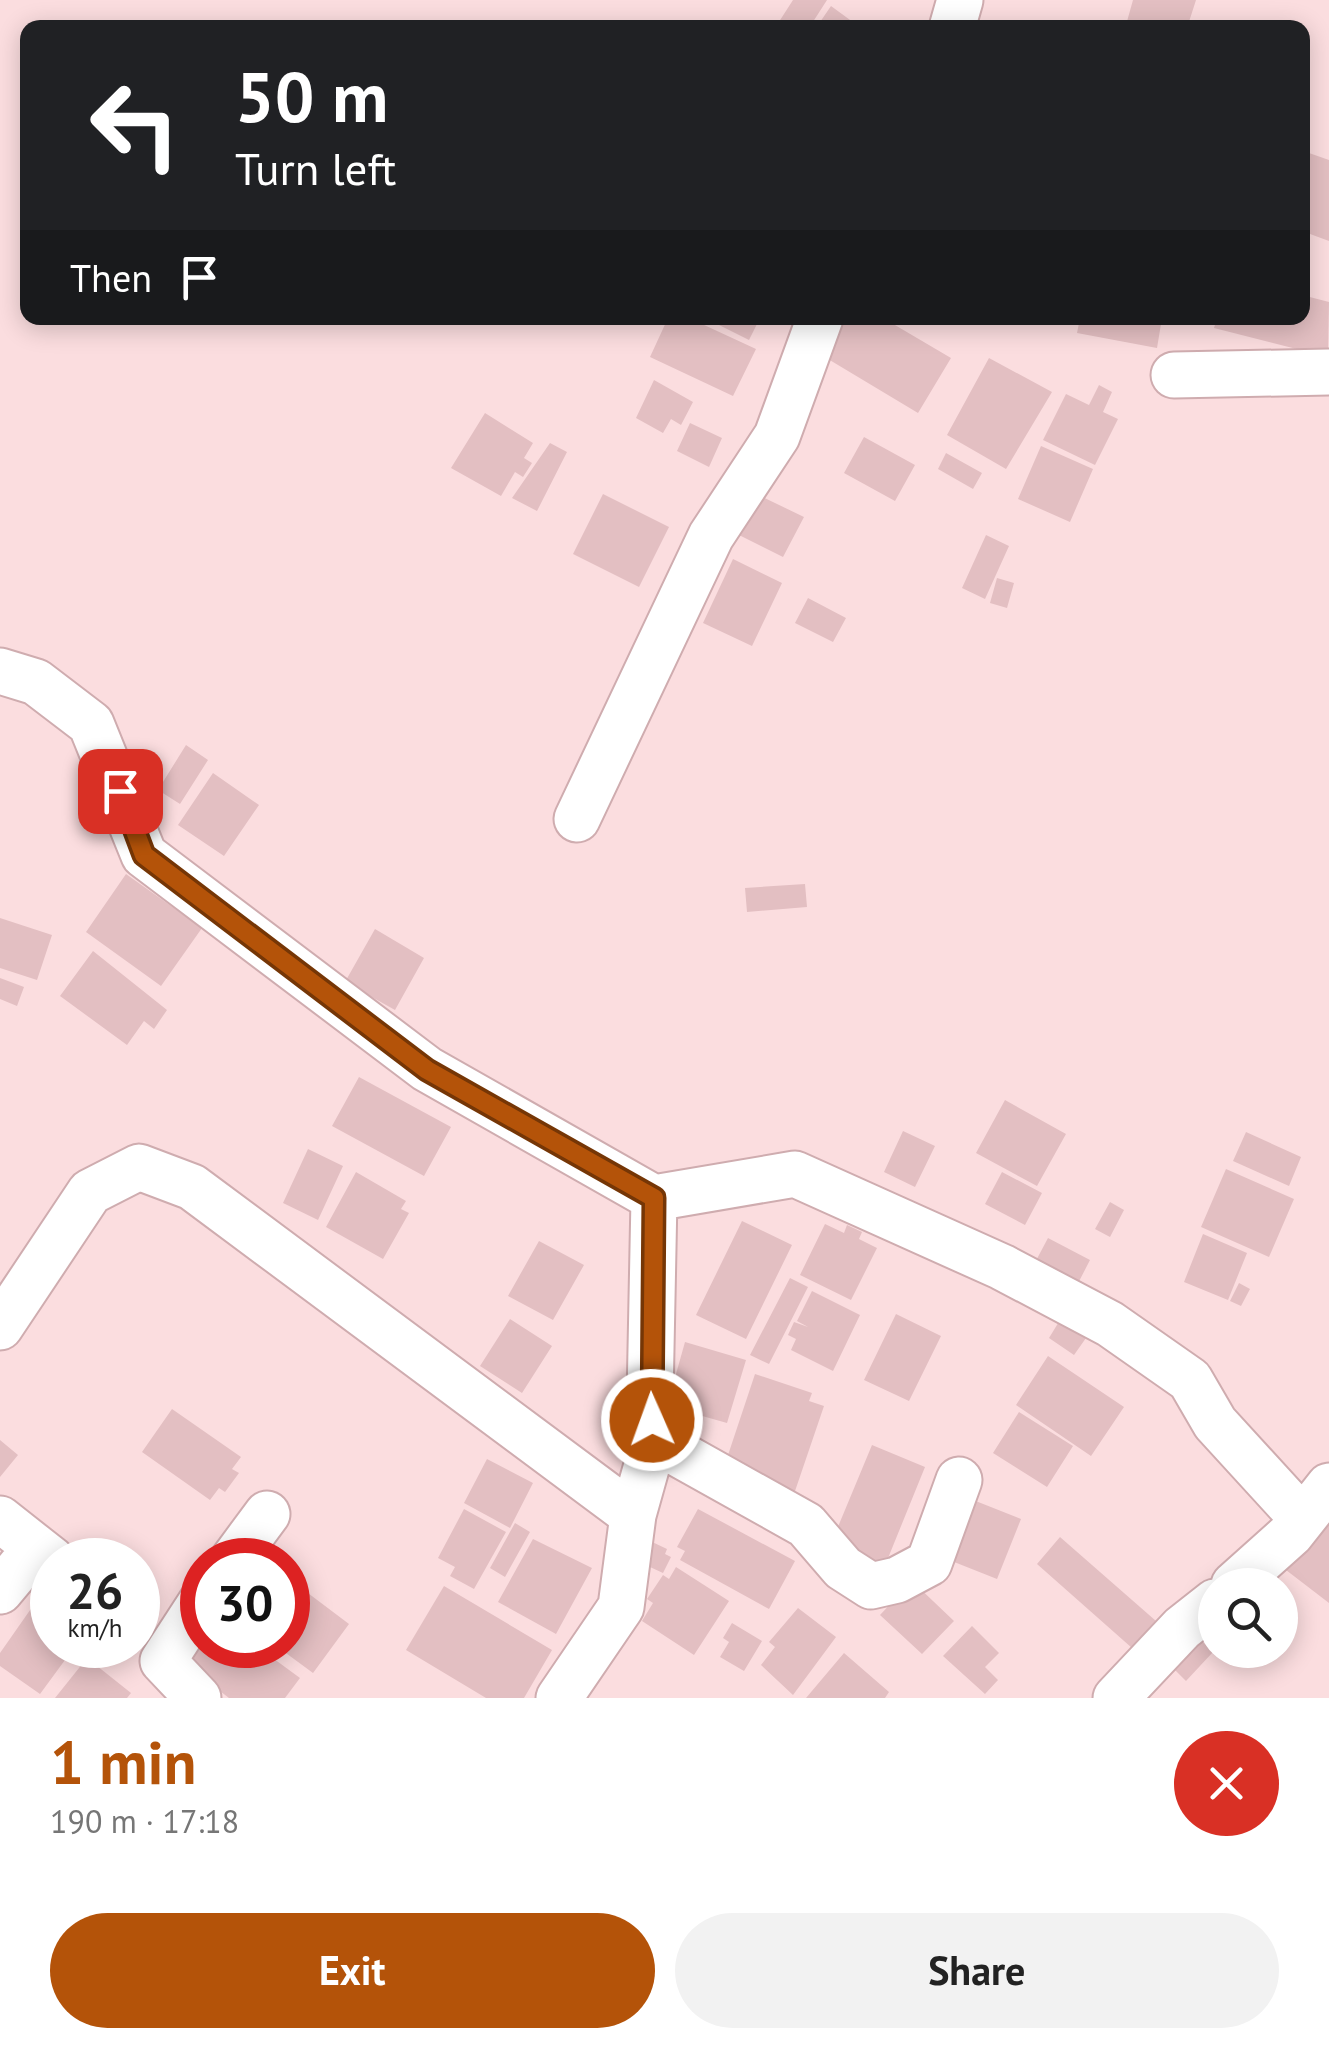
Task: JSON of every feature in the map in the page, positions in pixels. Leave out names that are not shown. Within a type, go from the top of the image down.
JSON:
[{"type":"street","points":[[577,819],[711,536],[776,436],[817,325]]},
{"type":"street","points":[[1174,375],[1329,372]]},
{"type":"street","points":[[0,670],[36,682],[90,724],[144,855],[427,1070],[654,1198],[795,1174],[1002,1267],[1110,1324],[1190,1380],[1215,1423],[1315,1501],[1292,1534],[1253,1568]]},
{"type":"street","points":[[0,1327],[90,1192],[139,1168],[192,1188],[634,1515]]},
{"type":"street","points":[[559,1698],[621,1607],[634,1515],[654,1440],[650,1399],[654,1198]]},
{"type":"street","points":[[654,1440],[806,1525],[844,1568],[871,1586],[897,1580],[929,1563],[958,1480]]},
{"type":"street","points":[[249,1538],[266,1514]]},
{"type":"street","points":[[0,1519],[30,1543]]},
{"type":"street","points":[[0,1591],[30,1566]]},
{"type":"street","points":[[1116,1698],[1198,1615]]},
{"type":"street","points":[[160,1652],[166,1651],[180,1632]]},
{"type":"street","points":[[160,1661],[198,1698]]},
{"type":"building","points":[[793,0],[827,0],[814,20],[780,20]]},
{"type":"building","points":[[1133,0],[1196,0],[1190,20],[1127,20]]},
{"type":"building","points":[[831,6],[850,20],[821,20]]},
{"type":"building","points":[[1310,153],[1329,160],[1329,241],[1310,234]]},
{"type":"building","points":[[1310,297],[1329,302],[1328,357],[1214,328],[1310,325]]},
{"type":"building","points":[[665,325],[704,325],[756,349],[733,396],[650,357]]},
{"type":"building","points":[[719,325],[756,325],[749,340]]},
{"type":"building","points":[[836,325],[895,325],[951,358],[918,413],[818,353]]},
{"type":"building","points":[[1079,325],[1161,325],[1157,348],[1077,333]]},
{"type":"building","points":[[989,358],[1052,392],[1006,469],[947,435]]},
{"type":"building","points":[[654,380],[693,402],[681,425],[671,419],[663,433],[636,418]]},
{"type":"building","points":[[1099,385],[1112,392],[1103,412],[1118,419],[1095,465],[1043,440],[1066,394],[1089,405]]},
{"type":"building","points":[[485,413],[533,443],[524,458],[532,463],[523,477],[515,472],[501,496],[451,468]]},
{"type":"building","points":[[690,423],[722,438],[709,467],[677,451]]},
{"type":"building","points":[[864,437],[915,465],[895,501],[844,473]]},
{"type":"building","points":[[550,443],[567,452],[537,511],[512,498]]},
{"type":"building","points":[[1041,446],[1093,469],[1070,522],[1018,499]]},
{"type":"building","points":[[946,453],[982,473],[973,489],[938,469]]},
{"type":"building","points":[[746,489],[804,517],[783,557],[739,535]]},
{"type":"building","points":[[603,494],[669,527],[639,587],[573,554]]},
{"type":"building","points":[[986,535],[1009,546],[985,599],[962,588]]},
{"type":"building","points":[[733,559],[782,583],[752,646],[703,623]]},
{"type":"building","points":[[997,578],[1014,583],[1007,608],[990,603]]},
{"type":"building","points":[[808,598],[846,618],[833,642],[795,623]]},
{"type":"building","points":[[186,745],[208,760],[180,804],[158,790]]},
{"type":"building","points":[[213,773],[259,805],[224,856],[178,825]]},
{"type":"building","points":[[126,874],[202,928],[161,986],[86,932]]},
{"type":"building","points":[[805,884],[807,907],[747,912],[745,888]]},
{"type":"building","points":[[0,918],[52,935],[37,980],[0,968]]},
{"type":"building","points":[[375,929],[424,958],[395,1010],[345,982]]},
{"type":"building","points":[[93,951],[167,1010],[154,1029],[144,1021],[127,1045],[60,996]]},
{"type":"building","points":[[0,978],[24,987],[17,1006],[0,999]]},
{"type":"building","points":[[359,1077],[451,1127],[424,1176],[332,1126]]},
{"type":"building","points":[[1005,1100],[1066,1134],[1037,1186],[976,1153]]},
{"type":"building","points":[[903,1131],[935,1146],[915,1187],[884,1172]]},
{"type":"building","points":[[1246,1132],[1301,1157],[1289,1186],[1233,1161]]},
{"type":"building","points":[[308,1149],[343,1166],[318,1220],[283,1203]]},
{"type":"building","points":[[1226,1169],[1294,1199],[1269,1257],[1201,1227]]},
{"type":"building","points":[[356,1172],[406,1201],[401,1209],[409,1213],[383,1259],[326,1227]]},
{"type":"building","points":[[1002,1172],[1042,1193],[1025,1225],[985,1204]]},
{"type":"building","points":[[1110,1202],[1124,1210],[1110,1237],[1095,1229]]},
{"type":"building","points":[[742,1221],[792,1245],[746,1339],[696,1315]]},
{"type":"building","points":[[825,1224],[844,1233],[847,1225],[862,1232],[859,1239],[877,1248],[851,1300],[800,1275]]},
{"type":"building","points":[[1203,1234],[1247,1253],[1228,1300],[1184,1282]]},
{"type":"building","points":[[1048,1238],[1090,1260],[1073,1293],[1031,1270]]},
{"type":"building","points":[[539,1241],[584,1265],[553,1320],[508,1296]]},
{"type":"building","points":[[790,1278],[808,1287],[769,1364],[750,1355]]},
{"type":"building","points":[[1239,1283],[1250,1289],[1241,1306],[1230,1301]]},
{"type":"building","points":[[812,1291],[860,1315],[833,1371],[791,1350],[796,1339],[788,1335],[794,1322],[808,1327],[797,1321]]},
{"type":"building","points":[[896,1314],[941,1336],[909,1401],[864,1380]]},
{"type":"building","points":[[510,1319],[552,1346],[522,1393],[480,1366]]},
{"type":"building","points":[[1060,1320],[1086,1338],[1074,1355],[1049,1338]]},
{"type":"building","points":[[685,1342],[746,1360],[727,1423],[667,1406]]},
{"type":"building","points":[[1048,1356],[1124,1407],[1091,1456],[1016,1405]]},
{"type":"building","points":[[755,1374],[812,1393],[809,1401],[824,1406],[794,1494],[723,1470]]},
{"type":"building","points":[[172,1409],[241,1457],[232,1469],[239,1473],[225,1492],[219,1488],[210,1500],[142,1452]]},
{"type":"building","points":[[1019,1412],[1073,1446],[1047,1487],[993,1453]]},
{"type":"building","points":[[0,1440],[18,1455],[0,1477]]},
{"type":"building","points":[[872,1445],[925,1467],[884,1568],[830,1546]]},
{"type":"building","points":[[487,1459],[533,1483],[510,1528],[464,1503]]},
{"type":"building","points":[[958,1494],[1021,1519],[997,1579],[934,1554]]},
{"type":"building","points":[[464,1509],[506,1532],[474,1589],[450,1576],[455,1567],[438,1558]]},
{"type":"building","points":[[698,1509],[795,1561],[769,1609],[680,1560],[685,1551],[677,1547]]},
{"type":"building","points":[[1325,1519],[1329,1522],[1329,1603],[1298,1579],[1298,1568],[1288,1568]]},
{"type":"building","points":[[515,1523],[530,1532],[505,1577],[490,1568]]},
{"type":"building","points":[[1060,1537],[1156,1621],[1132,1648],[1037,1564]]},
{"type":"building","points":[[533,1539],[592,1568],[556,1634],[498,1602]]},
{"type":"building","points":[[648,1540],[667,1549],[665,1554],[671,1557],[663,1573],[637,1561]]},
{"type":"building","points":[[676,1567],[729,1601],[694,1655],[642,1621],[653,1603],[647,1599],[663,1575],[669,1579]]},
{"type":"building","points":[[912,1581],[954,1621],[922,1654],[880,1615]]},
{"type":"building","points":[[444,1586],[552,1650],[524,1698],[486,1698],[406,1650]]},
{"type":"building","points":[[310,1595],[349,1624],[313,1673],[306,1668],[310,1668]]},
{"type":"building","points":[[798,1608],[836,1637],[793,1695],[761,1665],[775,1647],[769,1642]]},
{"type":"building","points":[[30,1610],[30,1668],[59,1668],[40,1694],[0,1666],[0,1653]]},
{"type":"building","points":[[732,1623],[762,1641],[744,1671],[720,1657],[729,1642],[723,1638]]},
{"type":"building","points":[[972,1626],[999,1653],[985,1667],[998,1680],[985,1694],[943,1656]]},
{"type":"building","points":[[1198,1641],[1198,1668],[1186,1681],[1173,1668]]},
{"type":"building","points":[[844,1653],[889,1692],[885,1698],[806,1698]]},
{"type":"building","points":[[79,1668],[100,1668],[131,1693],[127,1698],[55,1698]]},
{"type":"building","points":[[190,1668],[286,1668],[300,1678],[285,1698],[229,1698]]},
{"type":"route","points":[[120,791],[144,855],[427,1070],[654,1198],[652,1420]]}]
